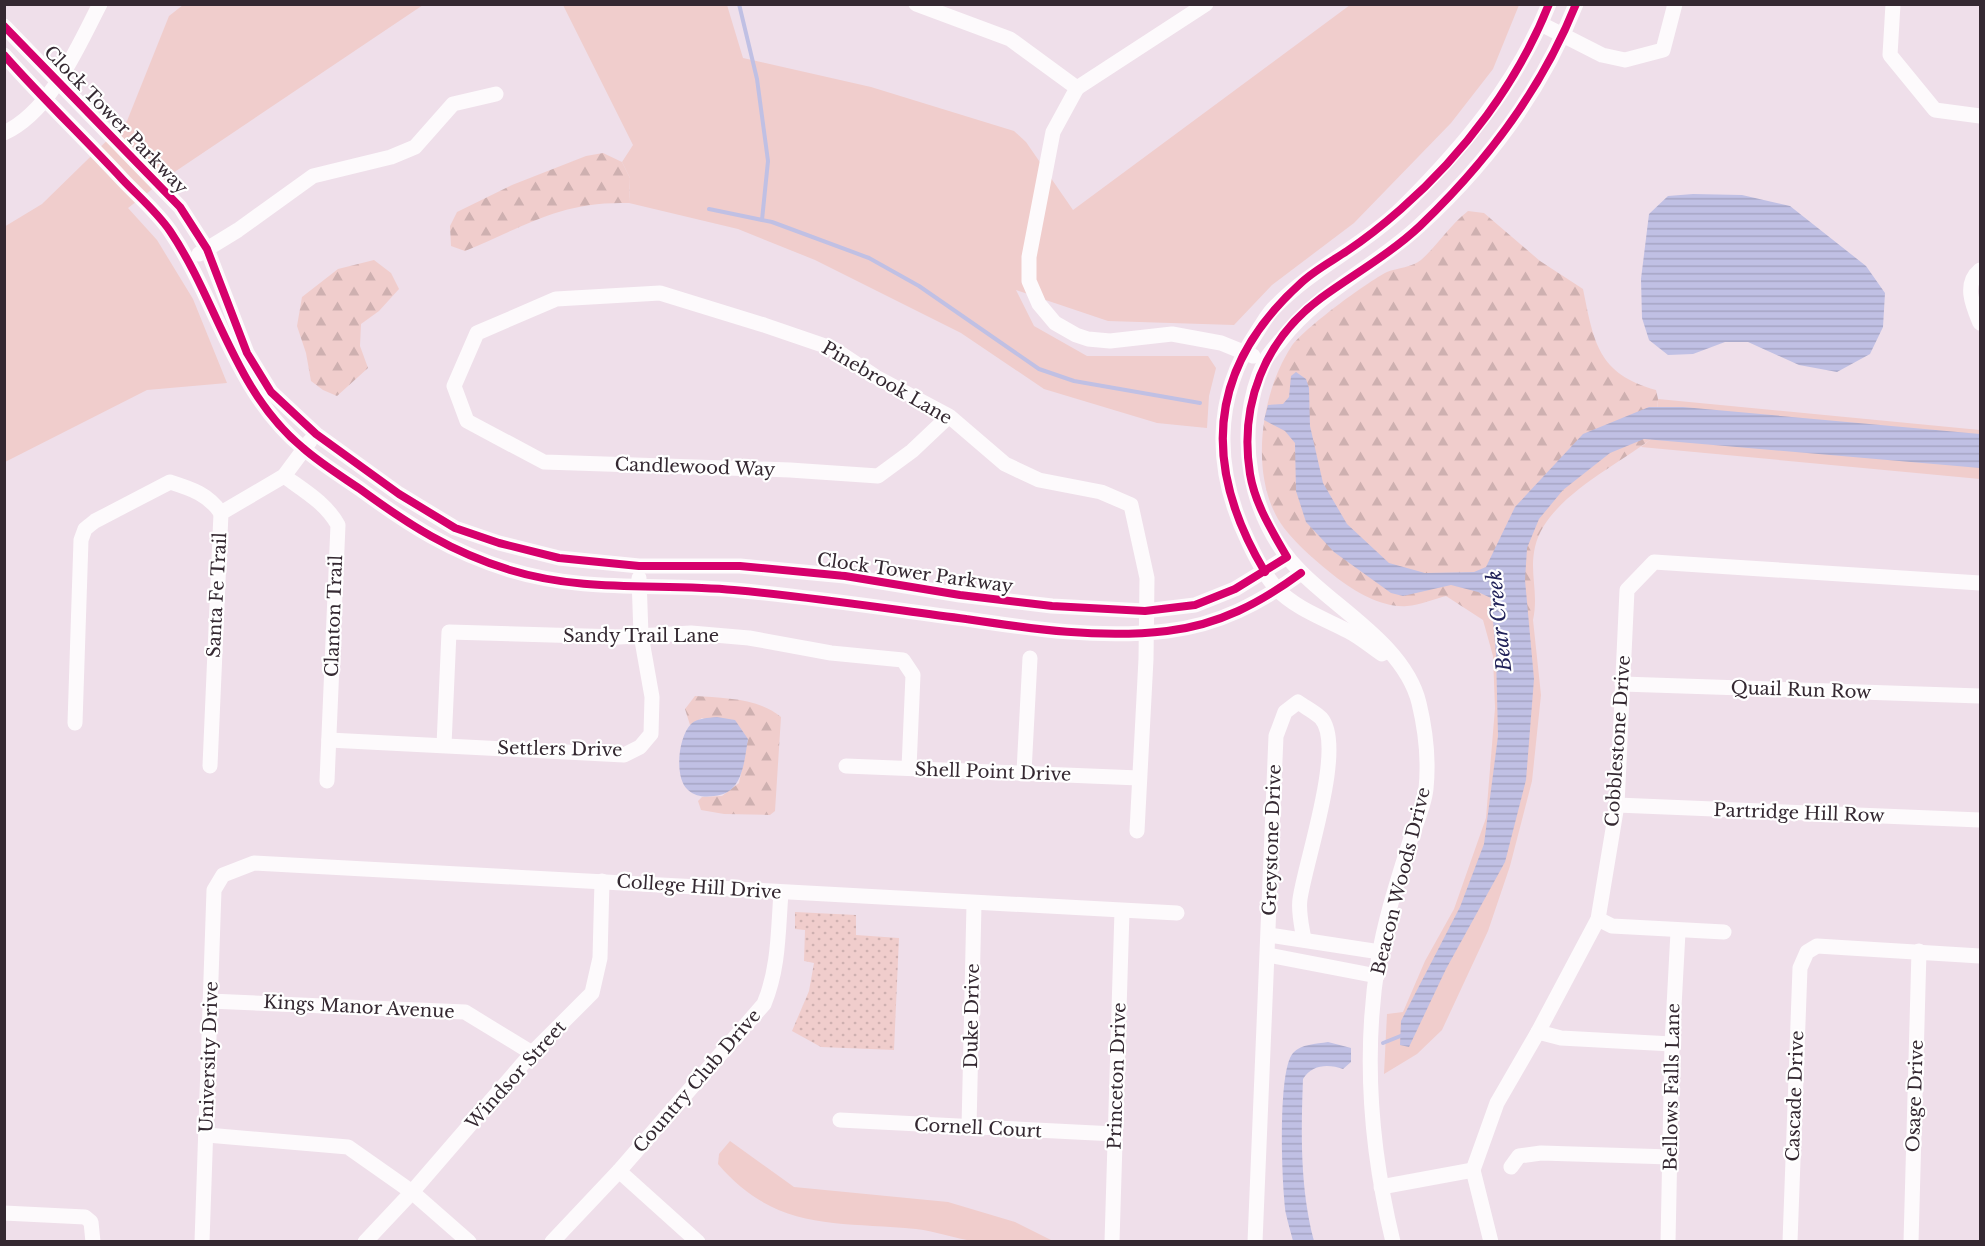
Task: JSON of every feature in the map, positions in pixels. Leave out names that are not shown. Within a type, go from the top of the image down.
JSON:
[{"type":"street","points":[[4,133],[18,126],[58,82],[100,4]]},
{"type":"street","points":[[916,4],[1010,39],[1077,88]]},
{"type":"street","points":[[1206,4],[1077,88],[1053,132],[1029,258],[1029,281],[1047,316],[1064,329],[1088,339],[1110,340],[1172,333],[1200,338],[1244,352],[1264,362]]},
{"type":"street","points":[[1265,572],[1242,528],[1225,481],[1222,441],[1225,404],[1244,352],[1274,308],[1304,279],[1349,250],[1402,208],[1461,147],[1506,89],[1541,24],[1549,4]]},
{"type":"street","points":[[1287,557],[1265,518],[1250,476],[1248,441],[1250,409],[1264,362],[1292,325],[1319,299],[1364,270],[1418,227],[1480,164],[1527,103],[1564,35],[1576,4]]},
{"type":"street","points":[[1541,24],[1602,56],[1625,60],[1663,50],[1675,4]]},
{"type":"street","points":[[1893,4],[1890,55],[1935,110],[1980,116]]},
{"type":"street","name":"Clock Tower Parkway","points":[[4,26],[180,207],[207,249],[248,353],[271,392],[316,434],[399,494],[455,528],[499,543],[559,558],[639,566],[740,566],[845,576],[960,595],[1052,606],[1145,611],[1195,604],[1235,589],[1287,557]]},
{"type":"street","name":"Clock Tower Parkway","points":[[4,54],[43,99],[167,226],[188,260],[237,363],[259,402],[279,427],[304,450],[408,525],[450,548],[544,579],[596,587],[730,589],[1060,632],[1106,635],[1201,626],[1233,616],[1278,590],[1301,573]]},
{"type":"street","points":[[188,260],[314,176],[391,157],[416,147],[453,104],[496,94]]},
{"type":"street","points":[[1461,147],[1480,164]]},
{"type":"street","points":[[1980,270],[1971,282],[1971,295],[1980,323]]},
{"type":"street","name":"Pinebrook Lane","points":[[454,386],[477,333],[556,299],[660,293],[765,325],[834,349],[876,377],[950,416],[1005,464],[1039,480],[1101,492],[1131,505],[1147,578],[1145,611]]},
{"type":"street","name":"Candlewood Way","points":[[454,386],[466,420],[544,462],[789,470],[878,476],[912,452],[950,416]]},
{"type":"street","name":"Santa Fe Trail","points":[[210,766],[221,513],[284,476],[316,434]]},
{"type":"street","name":"Clanton Trail","points":[[284,476],[320,503],[338,525],[327,781]]},
{"type":"street","points":[[75,723],[81,540],[86,529],[95,521],[170,482],[198,491],[213,501],[221,513]]},
{"type":"street","name":"Beacon Woods Drive","points":[[1287,557],[1301,573],[1363,624],[1401,667],[1418,697],[1427,741],[1426,792],[1399,878],[1380,952],[1377,975],[1371,1074],[1381,1187],[1393,1242]]},
{"type":"street","name":"Cobblestone Drive","points":[[1473,1170],[1497,1103],[1598,919],[1617,806],[1627,590],[1654,562],[1980,583]]},
{"type":"street","name":"Settlers Drive","points":[[329,740],[624,755],[640,747],[651,734],[652,697],[641,635],[639,566]]},
{"type":"street","name":"Beacon Woods Drive","points":[[1265,572],[1278,590],[1351,632],[1401,667]]},
{"type":"street","points":[[1137,831],[1145,611]]},
{"type":"street","name":"Sandy Trail Lane","points":[[444,745],[449,632],[619,638],[691,633],[749,638],[831,653],[903,660],[913,675],[909,768]]},
{"type":"street","points":[[1024,772],[1030,658]]},
{"type":"street","name":"Quail Run Row","points":[[1622,684],[1980,696]]},
{"type":"street","name":"Greystone Drive","points":[[1255,1242],[1276,736],[1285,712],[1298,702],[1321,718],[1329,739],[1329,762],[1322,802],[1299,900],[1304,940]]},
{"type":"street","name":"Shell Point Drive","points":[[846,766],[1139,778]]},
{"type":"street","name":"Partridge Hill Row","points":[[1617,806],[1980,820]]},
{"type":"street","name":"College Hill Drive","points":[[223,875],[254,864],[602,881],[974,904],[1178,913]]},
{"type":"street","name":"University Drive","points":[[202,1242],[214,890],[223,875]]},
{"type":"street","name":"Windsor Street","points":[[365,1242],[412,1192],[532,1053],[592,993],[600,958],[602,881]]},
{"type":"street","name":"Country Club Drive","points":[[552,1242],[619,1171],[764,1004],[772,984],[776,962],[781,893]]},
{"type":"street","name":"Duke Drive","points":[[969,1128],[974,904]]},
{"type":"street","name":"Princeton Drive","points":[[1112,1242],[1122,911]]},
{"type":"street","points":[[1598,919],[1611,926],[1678,932],[1724,932]]},
{"type":"street","name":"Bellows Falls Lane","points":[[1668,1242],[1672,1044],[1678,932]]},
{"type":"street","points":[[1269,935],[1380,952]]},
{"type":"street","name":"Cascade Drive","points":[[1790,1242],[1800,968],[1807,952],[1817,946],[1919,951]]},
{"type":"street","points":[[1919,951],[1980,956]]},
{"type":"street","name":"Osage Drive","points":[[1911,1242],[1919,951]]},
{"type":"street","points":[[1268,955],[1377,975]]},
{"type":"street","name":"Kings Manor Avenue","points":[[210,1001],[465,1012],[532,1053]]},
{"type":"street","points":[[1538,1032],[1561,1038],[1672,1044]]},
{"type":"street","name":"Cornell Court","points":[[840,1120],[1115,1134]]},
{"type":"street","points":[[207,1135],[348,1147],[412,1192],[469,1242]]},
{"type":"street","points":[[1511,1167],[1519,1156],[1541,1153],[1671,1157]]},
{"type":"street","points":[[1381,1187],[1473,1170],[1491,1242]]},
{"type":"street","points":[[619,1171],[698,1242]]},
{"type":"street","points":[[4,1213],[85,1217],[91,1222],[93,1242]]},
{"type":"green space","points":[[183,5],[423,5],[173,173],[128,208],[157,240],[193,299],[227,383],[147,390],[5,462],[4,227],[42,204],[127,121],[169,16]]},
{"type":"green space","points":[[563,5],[727,5],[743,58],[871,87],[1014,131],[1026,142],[1073,210],[1350,5],[1519,5],[1493,69],[1451,123],[1354,223],[1272,285],[1234,325],[1108,321],[1016,290],[1034,326],[1087,356],[1208,356],[1216,368],[1209,396],[1207,428],[1157,423],[1044,389],[961,333],[815,260],[738,229],[629,203],[630,178],[622,162],[633,145]]},
{"type":"green space","points":[[603,153],[622,162],[630,178],[629,203],[605,203],[563,211],[526,224],[465,251],[451,246],[450,226],[457,212],[512,185],[586,156]]},
{"type":"green space","points":[[1468,211],[1484,213],[1540,261],[1583,289],[1591,325],[1602,354],[1622,375],[1656,390],[1658,399],[1655,436],[1568,498],[1553,513],[1542,529],[1533,556],[1535,610],[1533,620],[1483,620],[1446,596],[1422,603],[1398,606],[1379,602],[1352,589],[1316,561],[1284,528],[1273,508],[1262,462],[1262,438],[1272,389],[1291,347],[1321,318],[1365,285],[1387,272],[1421,260]]},
{"type":"green space","points":[[374,260],[391,273],[399,289],[379,311],[361,324],[360,346],[368,368],[337,396],[311,381],[306,353],[297,326],[302,297],[338,269]]},
{"type":"green space","points":[[1658,399],[1980,430],[1980,479],[1641,447],[1655,436]]},
{"type":"green space","points":[[1483,620],[1533,620],[1541,695],[1532,781],[1510,866],[1488,931],[1442,1030],[1417,1054],[1384,1074],[1387,1014],[1403,1012],[1425,961],[1454,909],[1486,818],[1495,708],[1493,656]]},
{"type":"green space","points":[[695,696],[752,703],[781,717],[775,811],[770,815],[724,814],[701,810],[698,801],[702,797],[722,796],[739,783],[748,739],[702,718],[690,725],[685,709]]},
{"type":"green space","points":[[795,912],[856,915],[856,935],[899,938],[894,1050],[821,1047],[792,1031],[809,991],[814,963],[804,961],[805,930],[795,929]]},
{"type":"green space","points":[[730,1141],[794,1187],[948,1202],[1015,1222],[1053,1241],[1004,1243],[974,1241],[923,1230],[833,1223],[785,1212],[762,1202],[740,1186],[718,1164],[719,1154]]},
{"type":"water","points":[[1742,195],[1790,206],[1866,266],[1885,293],[1883,327],[1870,354],[1837,372],[1799,365],[1748,342],[1725,342],[1693,354],[1668,355],[1649,340],[1642,318],[1641,279],[1649,214],[1668,196]]},
{"type":"water","points":[[1296,372],[1306,379],[1309,388],[1310,426],[1323,483],[1347,524],[1389,563],[1425,573],[1474,572],[1486,567],[1515,507],[1583,434],[1649,407],[1683,407],[1980,434],[1980,468],[1644,439],[1610,453],[1563,490],[1539,519],[1527,548],[1525,580],[1534,679],[1526,780],[1505,862],[1446,969],[1409,1047],[1400,1045],[1401,1021],[1460,907],[1484,844],[1498,736],[1496,654],[1491,598],[1451,585],[1403,596],[1391,593],[1334,552],[1306,522],[1296,491],[1295,443],[1285,431],[1264,420],[1268,405],[1283,404],[1289,397],[1291,376]]},
{"type":"water","points":[[717,717],[735,720],[748,739],[743,767],[736,783],[724,794],[701,796],[688,790],[684,784],[679,767],[681,747],[683,738],[693,722]]},
{"type":"water","points":[[1328,1042],[1351,1048],[1351,1062],[1343,1069],[1321,1066],[1311,1070],[1303,1079],[1304,1181],[1314,1241],[1293,1241],[1286,1214],[1283,1180],[1283,1105],[1288,1064],[1296,1050],[1304,1046]]},
{"type":"waterway","points":[[739,4],[757,79],[768,161],[762,220]]},
{"type":"waterway","points":[[709,209],[772,222],[869,258],[919,286],[1039,369],[1074,381],[1200,403]]},
{"type":"waterway","name":"Bear Creek","points":[[1383,1043],[1403,1035]]},
{"type":"cycle path","points":[[1265,572],[1244,532],[1230,494],[1224,456],[1224,419],[1232,383],[1247,348],[1271,314],[1302,282],[1381,226],[1446,165],[1467,141],[1505,89],[1522,61],[1549,4]]},
{"type":"cycle path","points":[[4,26],[180,207],[207,249],[247,353],[271,392],[316,434],[399,494],[455,528],[499,543],[559,558],[639,566],[740,566],[845,576],[960,595],[1052,606],[1145,611],[1195,605],[1235,589],[1287,557],[1265,517],[1250,474],[1248,423],[1260,376],[1271,354],[1284,334],[1301,315],[1408,236],[1468,177],[1490,151],[1529,96],[1562,36],[1576,4]]},
{"type":"cycle path","points":[[4,55],[165,224],[187,258],[243,373],[279,425],[316,459],[396,514],[431,536],[489,563],[538,577],[566,582],[734,590],[1041,629],[1116,634],[1167,631],[1204,624],[1254,603],[1301,573]]}]
